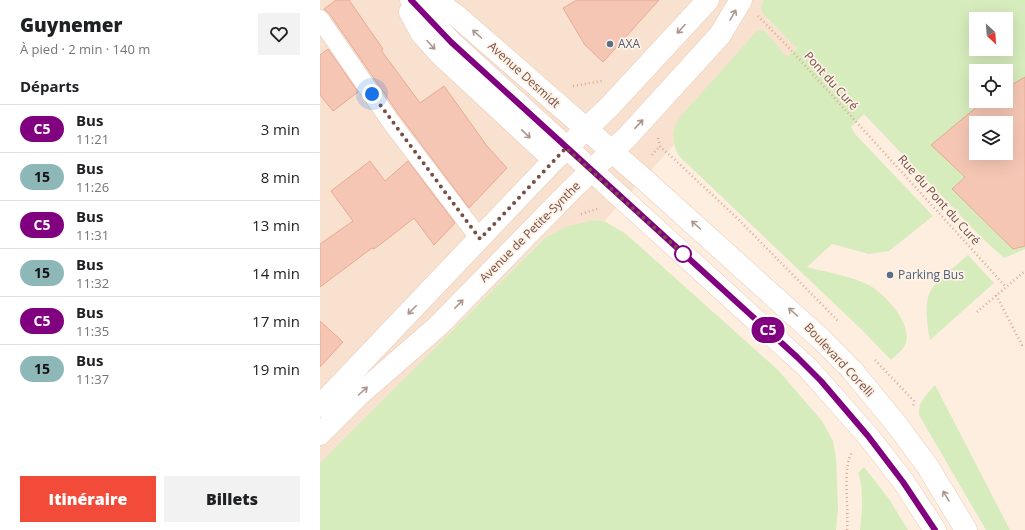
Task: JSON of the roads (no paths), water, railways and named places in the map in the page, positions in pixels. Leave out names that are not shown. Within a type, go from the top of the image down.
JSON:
[{"type":"main road","name":"Avenue Desmidt","points":[[404,0],[418,28],[432,47],[560,154],[591,170]]},
{"type":"main road","name":"Avenue Desmidt","points":[[411,0],[560,154]]},
{"type":"main road","name":"Avenue Desmidt","points":[[435,0],[458,17],[612,152]]},
{"type":"main road","name":"Avenue de Petite-Synthe","points":[[320,434],[324,408],[560,154],[610,106],[708,0]]},
{"type":"main road","name":"Avenue de Petite-Synthe","points":[[324,408],[361,393],[438,326],[591,170],[612,152],[716,39],[749,8]]},
{"type":"main road","name":"Boulevard Corelli","points":[[612,152],[779,299],[843,361],[906,436],[931,472],[966,530]]},
{"type":"main road","points":[[591,170],[783,343],[821,381],[860,425],[892,467],[934,530]]},
{"type":"street","points":[[320,19],[391,122],[480,239]]},
{"type":"place","name":"AXA","points":[[610,44]]},
{"type":"place","name":"Parking Bus","points":[[890,275]]}]
